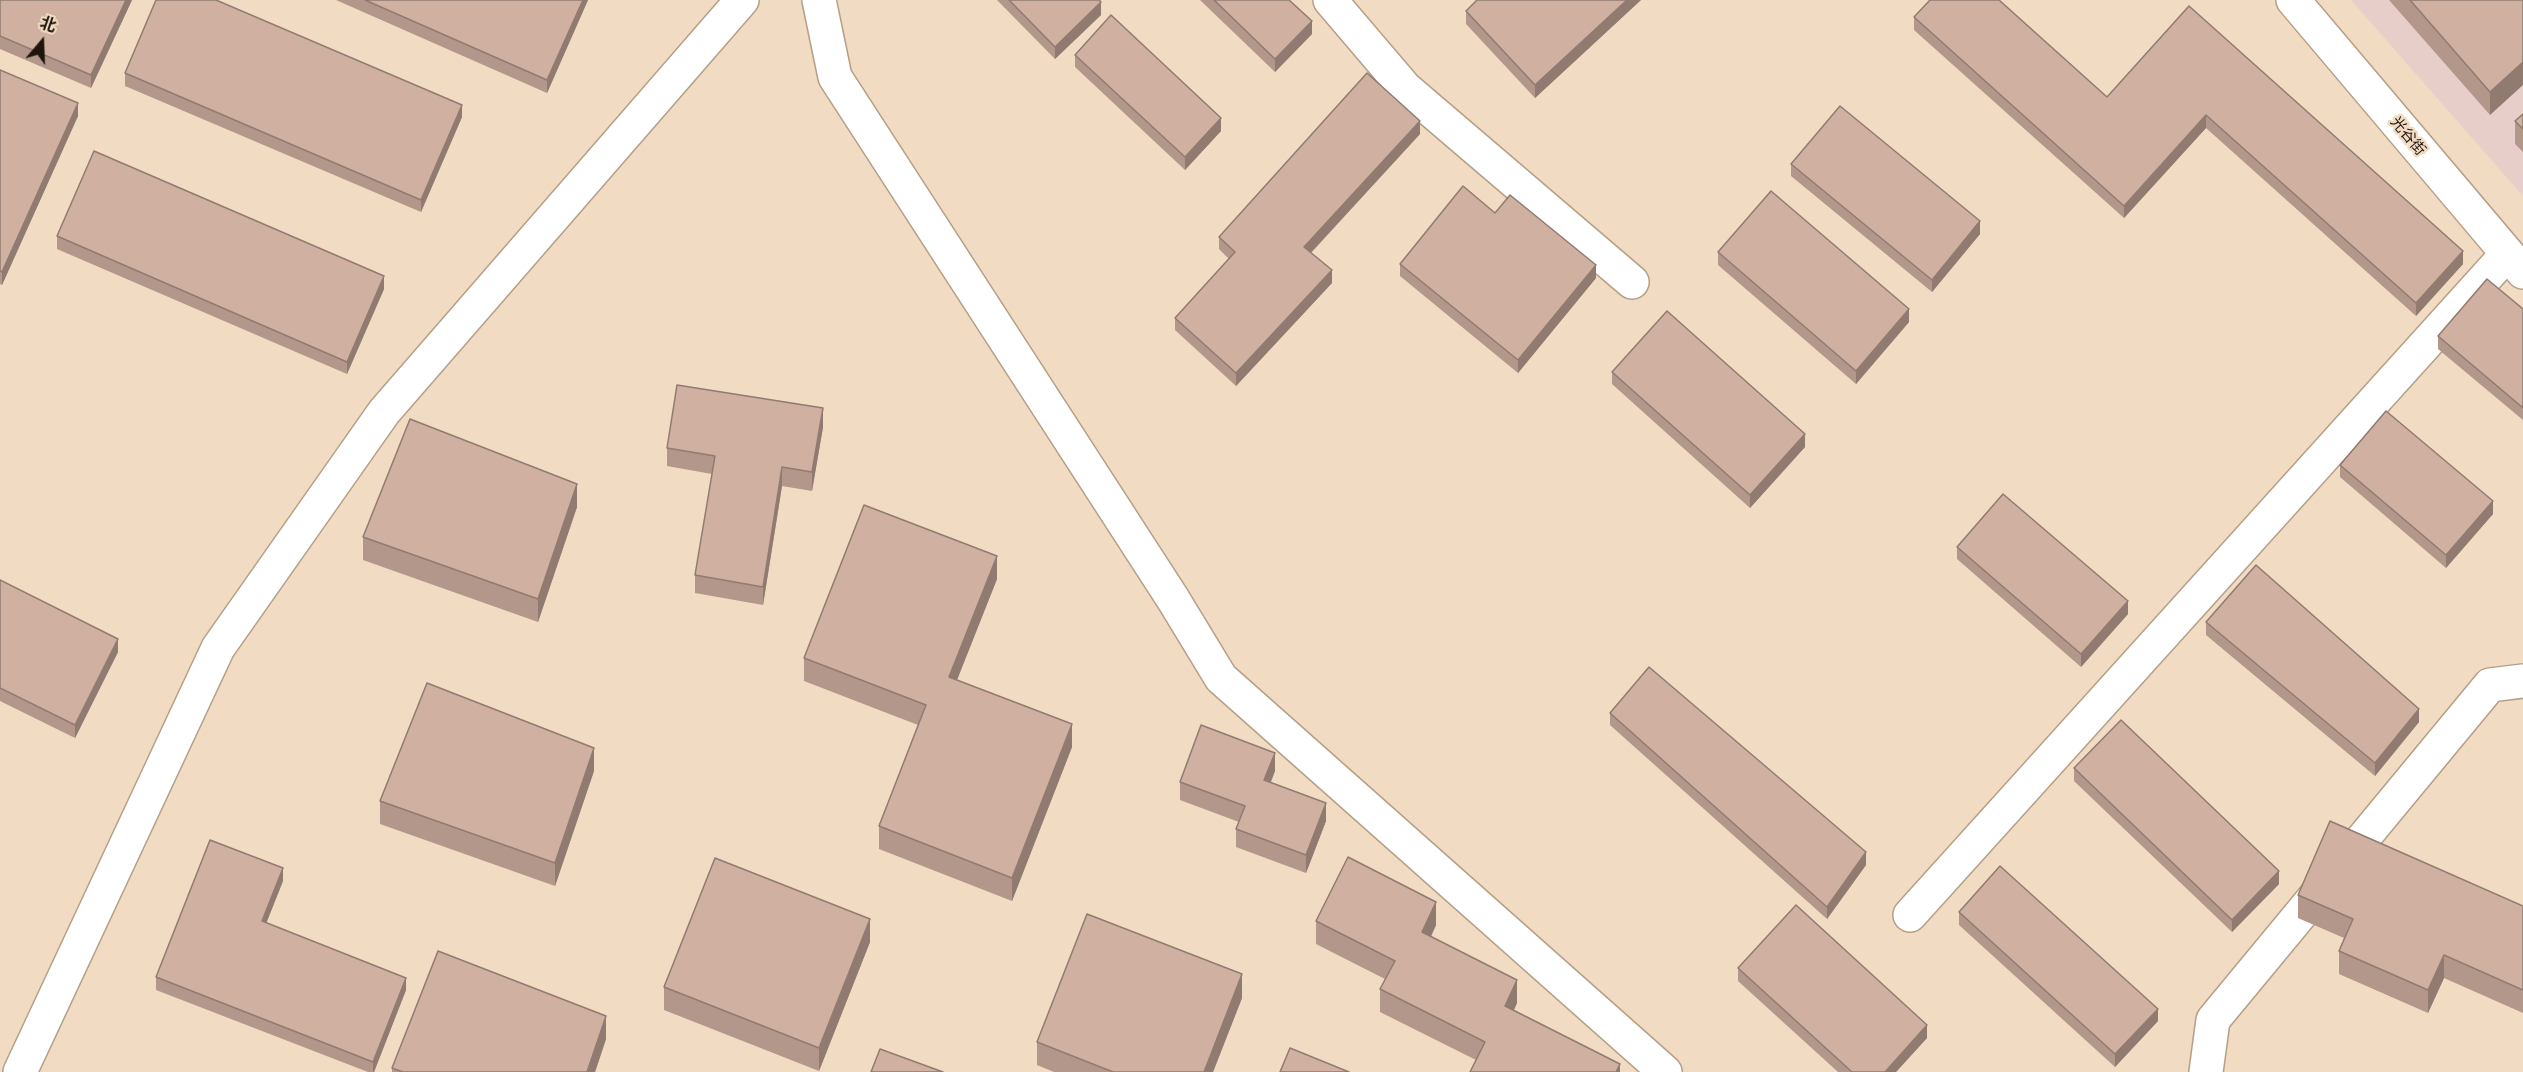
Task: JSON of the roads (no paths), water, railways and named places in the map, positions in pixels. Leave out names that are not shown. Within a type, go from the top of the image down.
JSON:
[{"type":"street","points":[[20,1072],[218,648],[384,412],[742,0]]},
{"type":"street","points":[[819,0],[835,77],[1173,599],[1221,678],[1665,1072]]},
{"type":"street","points":[[1330,0],[1405,88],[1632,282]]},
{"type":"street","name":"光谷街","points":[[2293,0],[2515,263]]},
{"type":"street","points":[[1910,915],[2515,263]]},
{"type":"street","points":[[2206,1072],[2213,1020],[2490,685],[2523,681]]}]
